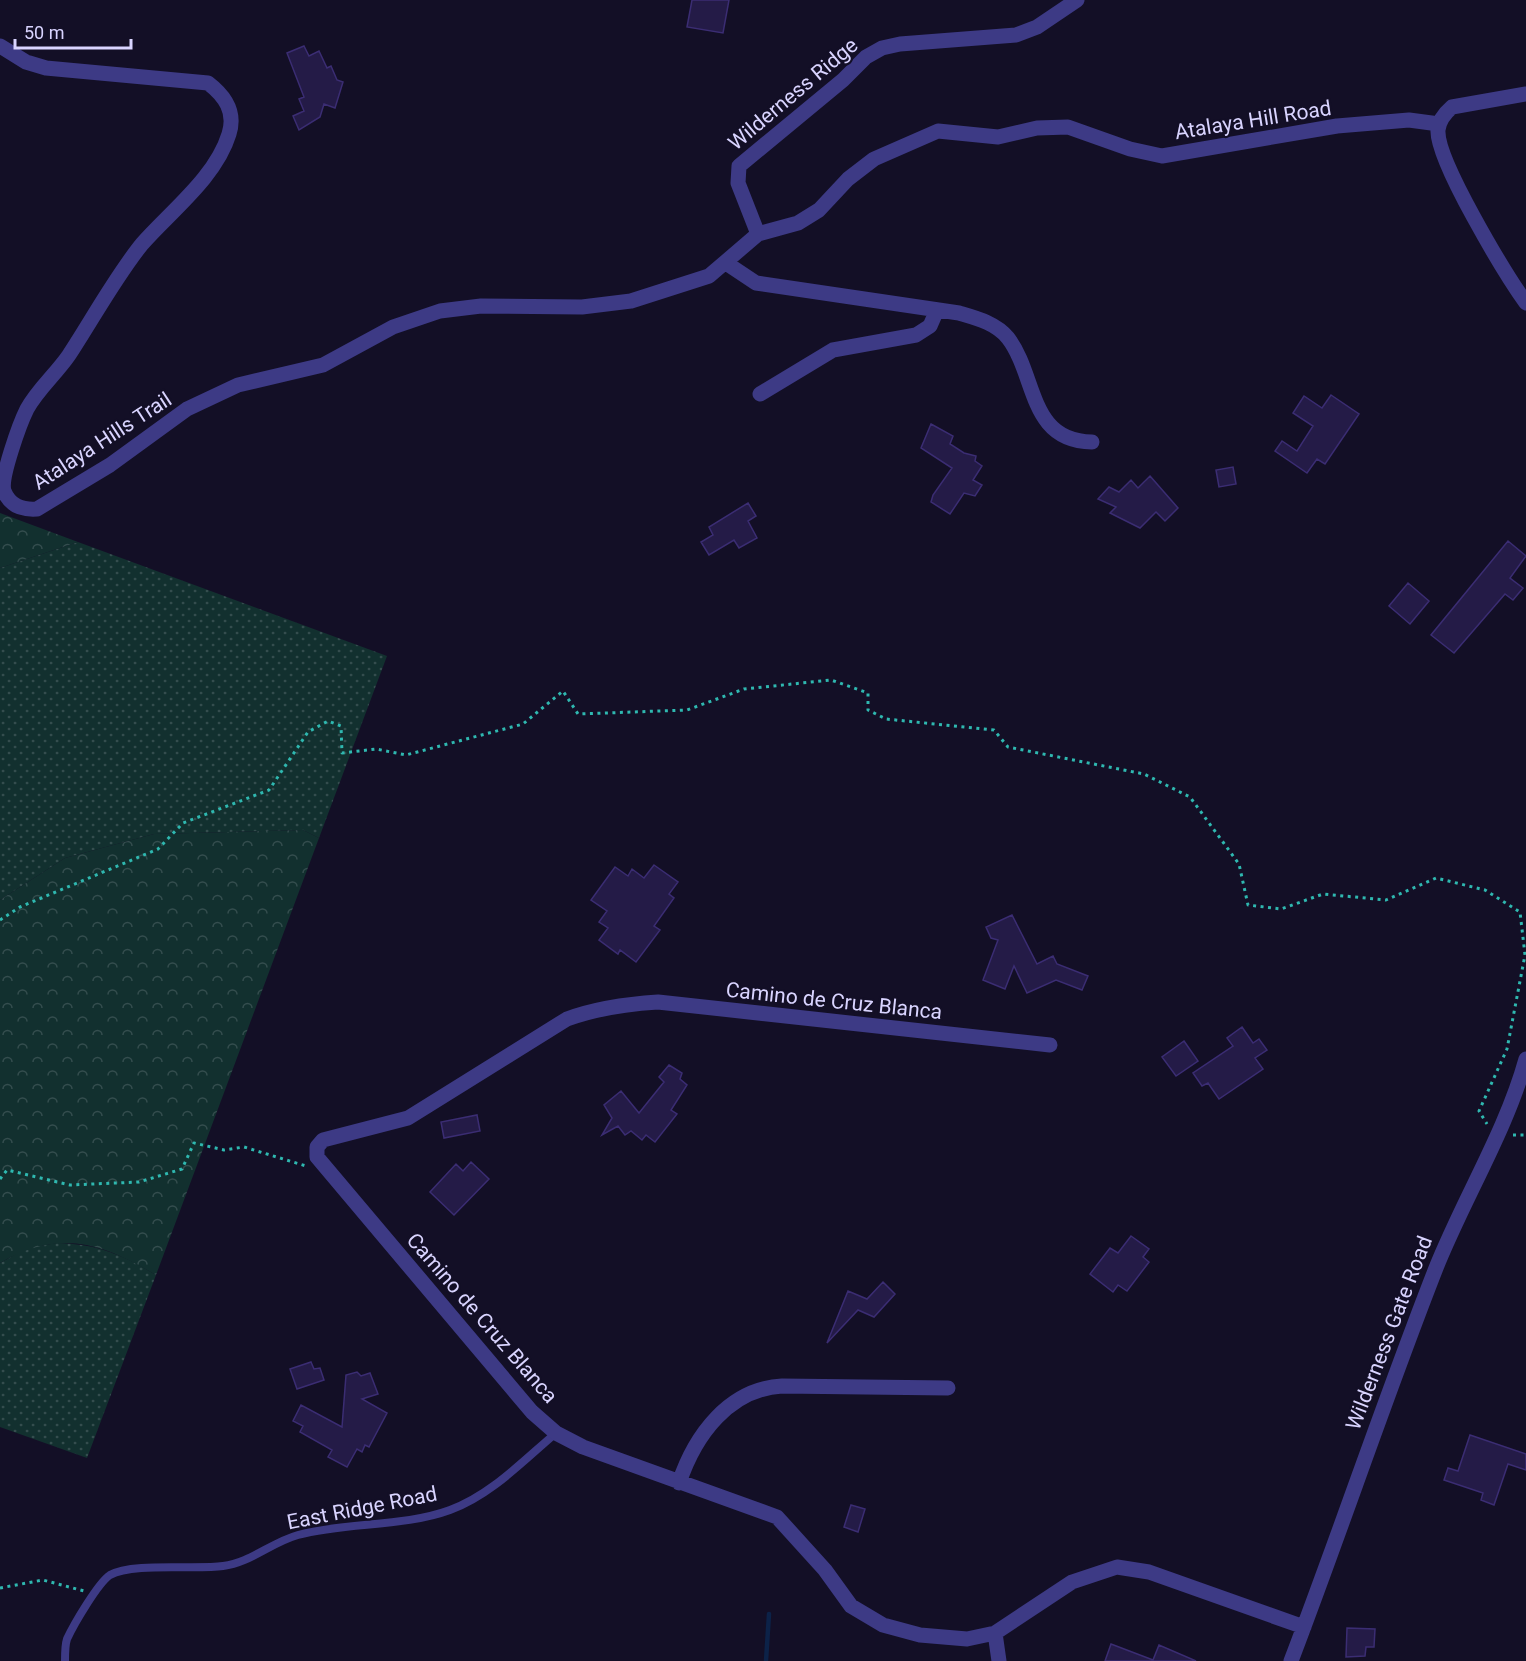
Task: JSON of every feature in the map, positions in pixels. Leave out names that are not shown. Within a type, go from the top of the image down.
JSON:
[{"type":"street","name":"Wilderness Ridge","points":[[758,234],[738,183],[738,166],[843,80],[866,57],[900,44],[1016,35],[1036,27],[1077,0]]},
{"type":"street","name":"Atalaya Hills Trail","points":[[0,46],[26,62],[46,68],[208,83],[221,93],[231,113],[229,133],[219,155],[196,186],[140,246],[62,365],[37,393],[26,411],[2,486],[7,499],[26,510],[37,508],[110,465],[187,410],[238,385],[323,365],[393,327],[440,311],[481,306],[582,307],[631,301],[709,276],[726,263]]},
{"type":"street","points":[[1526,94],[1452,107],[1443,114],[1439,124],[1439,138],[1447,164],[1504,270],[1526,303]]},
{"type":"street","name":"Atalaya Hill Road","points":[[726,263],[758,234],[798,223],[819,210],[848,179],[874,159],[938,131],[998,137],[1037,128],[1068,127],[1162,156],[1337,126],[1409,120],[1439,124]]},
{"type":"street","points":[[726,263],[756,282],[959,313],[997,328],[1008,339],[1047,422],[1056,433],[1076,442],[1092,442]]},
{"type":"street","points":[[760,394],[832,350],[915,335],[930,326],[937,310]]},
{"type":"street","name":"Camino de Cruz Blanca","points":[[1050,1045],[658,1002],[626,1004],[567,1018],[408,1118],[323,1140],[317,1147],[317,1157],[532,1412],[556,1433],[583,1447],[777,1517],[825,1570],[851,1606],[883,1624],[920,1635],[967,1639],[995,1633],[1072,1582],[1117,1567],[1149,1572],[1304,1627]]},
{"type":"street","name":"Wilderness Gate Road","points":[[1304,1627],[1392,1378],[1443,1251],[1498,1129],[1526,1059]]},
{"type":"street","points":[[679,1483],[697,1442],[720,1414],[745,1394],[765,1387],[782,1386],[948,1388]]},
{"type":"street","points":[[1291,1661],[1304,1627]]},
{"type":"street","points":[[995,1633],[999,1661]]},
{"type":"lane","name":"East Ridge Road","points":[[65,1661],[66,1640],[95,1593],[110,1575],[127,1570],[224,1566],[245,1560],[272,1545],[299,1535],[449,1511],[476,1498],[501,1480],[556,1433]]},
{"type":"path","points":[[0,920],[20,907],[158,849],[183,823],[269,790],[309,732],[328,721],[341,726],[342,753],[376,749],[406,755],[524,724],[563,691],[578,714],[687,710],[744,689],[831,680],[868,693],[868,710],[886,719],[994,730],[1008,747],[1144,774],[1190,797],[1239,864],[1248,905],[1281,909],[1323,894],[1386,900],[1436,879],[1485,890],[1520,912],[1525,955],[1507,1049],[1479,1111],[1487,1124],[1515,1136],[1526,1135]]},
{"type":"path","points":[[0,1179],[6,1170],[70,1185],[139,1182],[182,1169],[194,1143],[225,1150],[244,1147],[330,1173]]},
{"type":"path","points":[[0,1588],[43,1580],[95,1593]]},
{"type":"green space","points":[[0,513],[78,542],[0,568]]},
{"type":"green space","points":[[78,542],[387,656],[319,838],[303,830],[154,834],[65,858],[0,900],[0,568]]},
{"type":"green space","points":[[303,830],[319,838],[156,1275],[116,1254],[79,1244],[61,1243],[41,1246],[21,1252],[0,1263],[0,900],[65,858],[154,834]]},
{"type":"green space","points":[[57,1243],[97,1248],[131,1261],[156,1275],[87,1458],[0,1427],[0,1263],[27,1248]]},
{"type":"building","points":[[692,0],[729,0],[723,33],[687,27]]},
{"type":"building","points":[[304,46],[309,56],[319,51],[327,68],[331,66],[337,80],[343,82],[335,108],[324,104],[320,117],[299,130],[293,116],[304,111],[299,99],[304,97],[287,53]]},
{"type":"building","points":[[1331,395],[1359,414],[1325,464],[1317,459],[1307,473],[1275,451],[1282,441],[1297,451],[1313,426],[1293,413],[1304,396],[1322,408]]},
{"type":"building","points":[[931,424],[953,436],[950,444],[964,453],[976,456],[975,461],[982,466],[973,480],[982,485],[975,496],[964,493],[950,514],[931,502],[933,495],[952,468],[921,448]]},
{"type":"building","points":[[1233,467],[1236,484],[1219,487],[1216,470]]},
{"type":"building","points":[[1150,476],[1178,508],[1165,521],[1156,512],[1140,528],[1110,513],[1116,507],[1098,499],[1109,487],[1119,492],[1131,480],[1138,488]]},
{"type":"building","points":[[748,503],[756,516],[748,521],[757,538],[739,548],[734,540],[709,555],[701,542],[713,535],[709,527]]},
{"type":"building","points":[[1508,541],[1526,556],[1510,578],[1523,588],[1513,600],[1505,594],[1454,653],[1431,635]]},
{"type":"building","points":[[1408,583],[1429,601],[1410,624],[1389,606]]},
{"type":"building","points":[[654,865],[678,882],[669,894],[674,898],[654,926],[660,930],[636,962],[620,950],[618,954],[599,940],[608,928],[599,922],[607,911],[591,900],[615,867],[628,876],[632,869],[644,878]]},
{"type":"building","points":[[1012,915],[1037,964],[1053,956],[1057,964],[1088,976],[1082,990],[1056,980],[1027,993],[1014,966],[1005,989],[983,980],[998,940],[991,938],[986,927]]},
{"type":"building","points":[[1242,1027],[1253,1043],[1259,1039],[1267,1050],[1255,1058],[1263,1069],[1219,1099],[1208,1083],[1202,1086],[1193,1073],[1233,1046],[1227,1038]]},
{"type":"building","points":[[1184,1041],[1198,1061],[1176,1076],[1162,1057]]},
{"type":"building","points":[[669,1065],[682,1073],[680,1079],[687,1085],[671,1110],[677,1114],[655,1142],[646,1135],[642,1140],[631,1131],[625,1135],[618,1126],[602,1135],[612,1118],[604,1105],[621,1091],[639,1113],[664,1082],[659,1077]]},
{"type":"building","points":[[477,1115],[480,1131],[444,1138],[441,1122]]},
{"type":"building","points":[[471,1162],[489,1179],[454,1215],[430,1192],[456,1164],[463,1171]]},
{"type":"building","points":[[1131,1236],[1149,1249],[1143,1257],[1149,1262],[1127,1291],[1118,1285],[1113,1292],[1090,1274],[1110,1248],[1118,1253]]},
{"type":"building","points":[[883,1282],[895,1294],[874,1317],[858,1310],[827,1343],[848,1291],[867,1299]]},
{"type":"building","points":[[311,1362],[314,1369],[320,1368],[324,1380],[297,1389],[290,1369]]},
{"type":"building","points":[[357,1372],[361,1376],[370,1373],[378,1394],[362,1399],[387,1413],[369,1447],[365,1445],[362,1452],[357,1449],[347,1467],[328,1457],[332,1450],[300,1432],[303,1426],[293,1421],[301,1405],[342,1427],[346,1375]]},
{"type":"building","points":[[1470,1435],[1526,1454],[1526,1470],[1508,1464],[1494,1505],[1481,1500],[1483,1493],[1444,1480],[1448,1468],[1458,1471]]},
{"type":"building","points":[[851,1505],[865,1509],[858,1532],[844,1527]]},
{"type":"building","points":[[1347,1628],[1375,1629],[1374,1647],[1366,1647],[1365,1656],[1346,1657]]},
{"type":"building","points":[[1111,1644],[1153,1660],[1159,1645],[1196,1661],[1105,1661]]},
{"type":"waterway","points":[[766,1661],[769,1614]]}]
